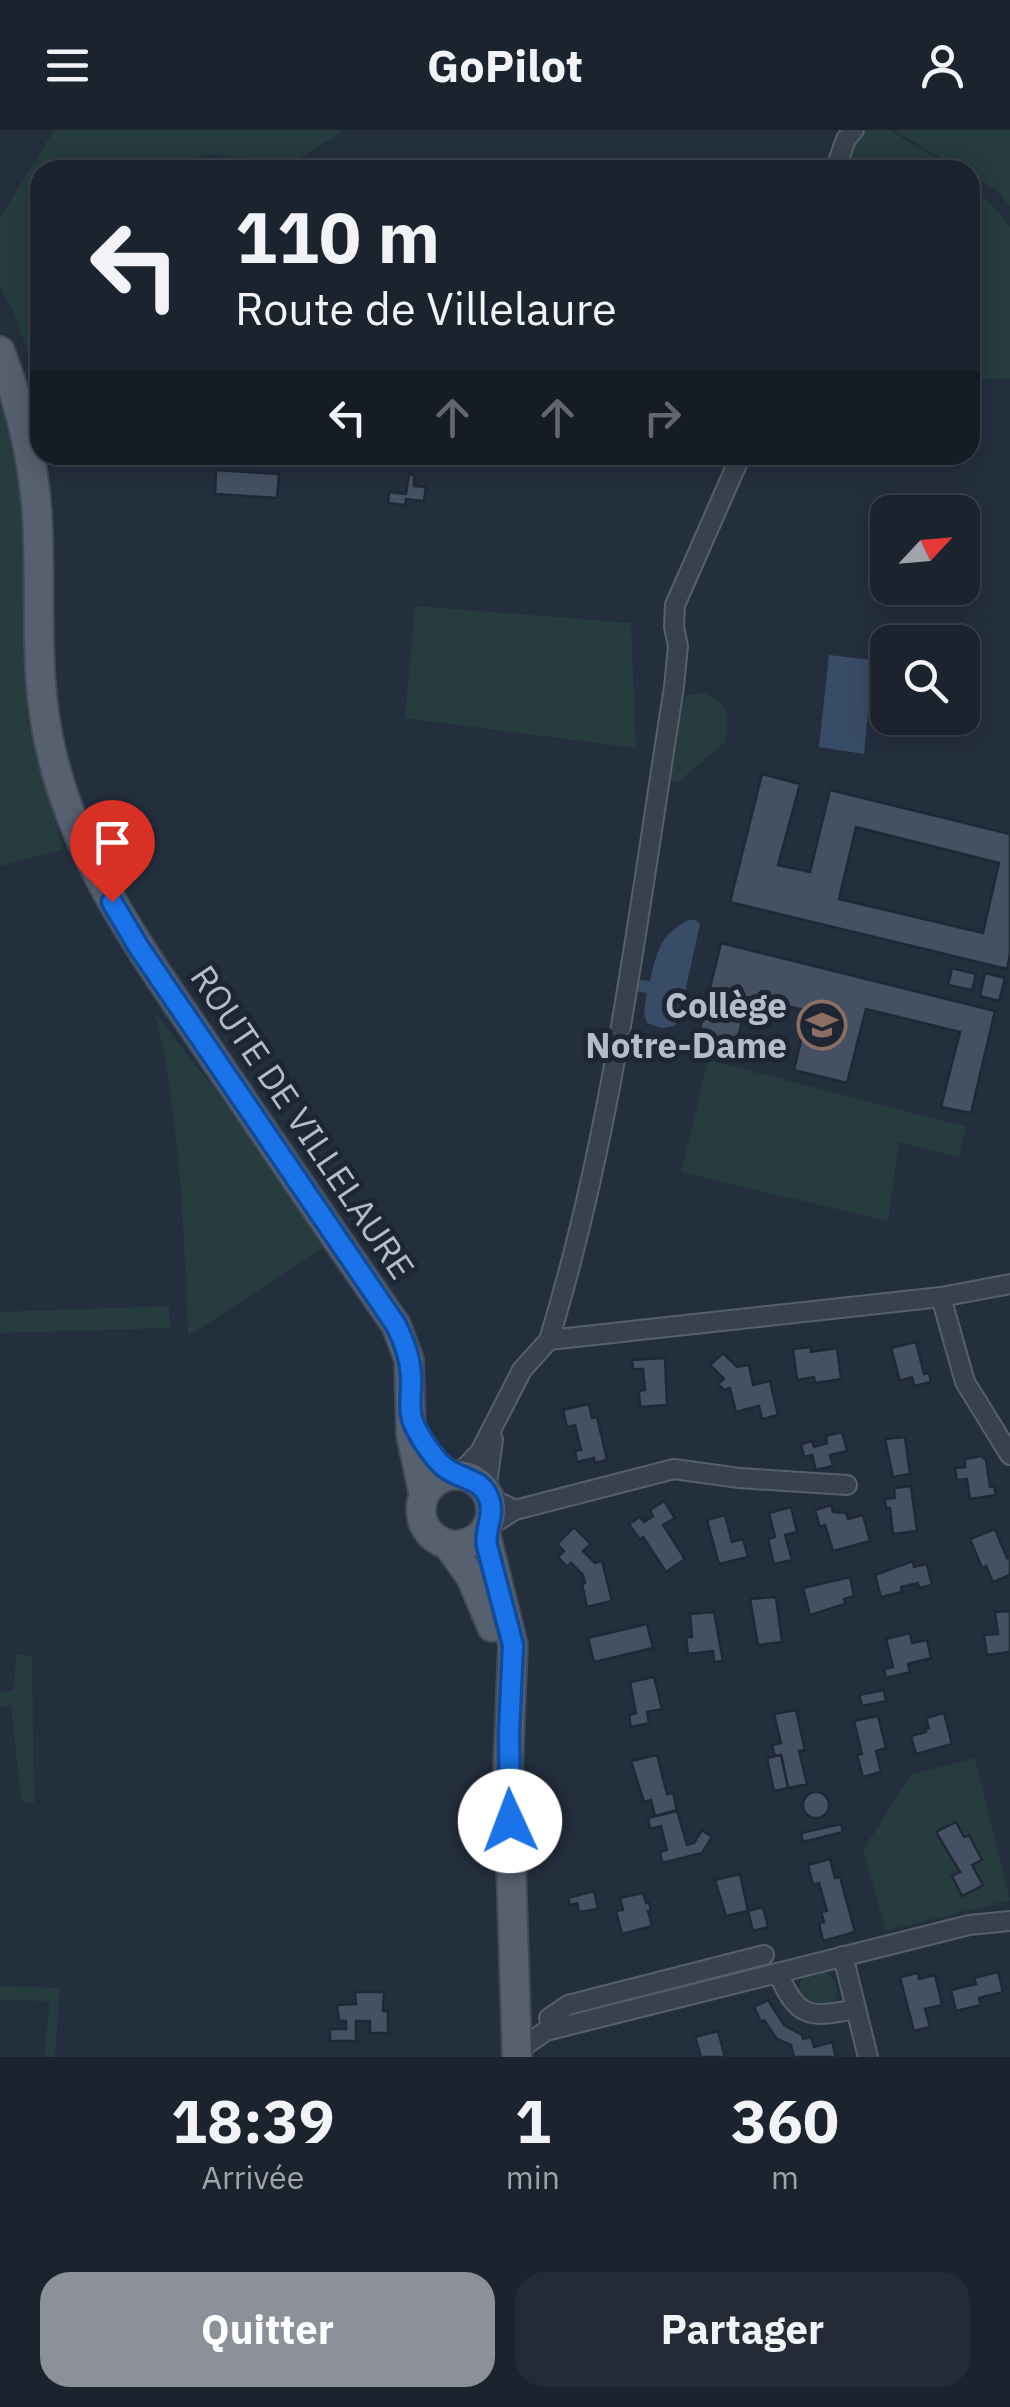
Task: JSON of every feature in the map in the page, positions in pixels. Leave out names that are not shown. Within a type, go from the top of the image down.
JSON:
[{"type":"main road","name":"ROUTE DE VILLELAURE","points":[[0,351],[25,428],[30,457]]},
{"type":"main road","name":"ROUTE DE VILLELAURE","points":[[31,465],[37,514],[39,674],[52,756],[66,802],[92,866],[138,946],[396,1325],[409,1360],[413,1448],[424,1496]]},
{"type":"main road","points":[[412,1420],[444,1467],[474,1480],[488,1494],[491,1517],[486,1530],[468,1544],[448,1545]]},
{"type":"main road","points":[[457,1475],[437,1480],[424,1496],[422,1520],[428,1532],[448,1545],[472,1577],[488,1611],[503,1675],[509,1732]]},
{"type":"main road","points":[[486,1530],[513,1645],[509,1732],[517,2054]]},
{"type":"street","points":[[839,160],[854,130]]},
{"type":"street","points":[[457,1475],[480,1452],[522,1370],[549,1340],[583,1214],[614,1060],[674,688],[678,646],[675,605],[736,465]]},
{"type":"street","points":[[549,1340],[941,1297],[1010,1284]]},
{"type":"street","points":[[941,1297],[965,1382],[1010,1455]]},
{"type":"street","points":[[496,1424],[487,1466],[488,1494],[515,1510]]},
{"type":"street","points":[[486,1530],[515,1510],[674,1470],[848,1485]]},
{"type":"street","points":[[517,2054],[546,2032],[969,1925],[1010,1921]]},
{"type":"street","points":[[549,2018],[568,2005],[764,1955]]},
{"type":"street","points":[[843,1956],[868,2057]]},
{"type":"street","points":[[778,1973],[789,2000],[804,2013],[820,2016],[856,2009]]},
{"type":"street","points":[[516,2014],[574,2025]]},
{"type":"green space","points":[[54,130],[345,130],[296,160],[204,154],[195,160],[36,160]]},
{"type":"green space","points":[[863,130],[890,130],[938,160],[846,160]]},
{"type":"green space","points":[[893,130],[1010,130],[1010,206],[997,190],[980,180],[980,160],[945,160]]},
{"type":"green space","points":[[30,169],[30,358],[0,287],[0,218]]},
{"type":"green space","points":[[980,192],[1010,227],[1010,379],[980,379]]},
{"type":"green space","points":[[0,396],[22,475],[28,724],[63,849],[0,866]]},
{"type":"green space","points":[[415,606],[631,623],[636,748],[405,718]]},
{"type":"green space","points":[[703,693],[718,702],[726,713],[724,743],[679,781],[672,782],[669,775],[681,704],[688,695]]},
{"type":"green space","points":[[155,1012],[220,1097],[323,1248],[188,1336],[175,1132]]},
{"type":"green space","points":[[708,1060],[966,1127],[959,1157],[899,1142],[888,1221],[681,1172]]},
{"type":"green space","points":[[169,1306],[170,1328],[0,1333],[0,1312]]},
{"type":"green space","points":[[16,1654],[32,1656],[34,1803],[21,1801],[11,1705],[0,1707],[0,1693],[14,1690]]},
{"type":"green space","points":[[975,1758],[1010,1900],[886,1931],[863,1850],[912,1774]]},
{"type":"green space","points":[[818,1971],[832,1976],[837,1990],[832,2004],[818,2009],[804,2004],[799,1990],[804,1976]]},
{"type":"green space","points":[[0,1986],[60,1988],[55,2057],[44,2057],[50,2001],[0,2000]]},
{"type":"water","points":[[829,655],[870,660],[864,754],[819,747]]},
{"type":"water","points":[[688,920],[700,924],[679,1019],[674,1026],[662,1028],[647,1023],[647,993],[637,991],[640,980],[650,981],[666,938]]},
{"type":"building","points":[[216,470],[279,474],[277,498],[215,494]]},
{"type":"building","points":[[409,474],[414,475],[414,486],[426,487],[424,501],[388,503],[389,492],[406,494]]},
{"type":"building","points":[[762,774],[800,784],[778,865],[810,872],[830,790],[1010,834],[1007,969],[730,902]],"holes":[[[856,827],[999,863],[983,933],[839,899]]]},
{"type":"building","points":[[721,943],[995,1011],[971,1113],[941,1107],[960,1032],[866,1009],[847,1083],[794,1070],[808,1011],[748,997],[734,1054],[696,1045]]},
{"type":"building","points":[[952,968],[976,974],[972,990],[948,985]]},
{"type":"building","points":[[985,973],[1005,978],[999,1001],[980,996]]},
{"type":"building","points":[[916,1342],[924,1374],[929,1373],[931,1382],[914,1386],[912,1377],[900,1381],[891,1348]]},
{"type":"building","points":[[811,1347],[811,1352],[837,1348],[841,1379],[815,1383],[814,1377],[797,1380],[793,1349]]},
{"type":"building","points":[[723,1353],[737,1367],[749,1365],[753,1385],[770,1381],[778,1415],[762,1419],[759,1406],[736,1412],[730,1388],[724,1390],[718,1384],[724,1379],[710,1365]]},
{"type":"building","points":[[665,1358],[667,1405],[640,1407],[639,1391],[645,1390],[643,1369],[633,1369],[632,1360]]},
{"type":"building","points":[[589,1404],[592,1418],[597,1417],[607,1460],[595,1463],[594,1458],[577,1462],[575,1451],[581,1450],[575,1425],[567,1427],[563,1410]]},
{"type":"building","points":[[842,1432],[847,1451],[830,1455],[833,1466],[816,1470],[812,1455],[804,1457],[801,1444],[812,1441],[814,1447],[827,1443],[826,1436]]},
{"type":"building","points":[[905,1437],[910,1474],[893,1477],[885,1439]]},
{"type":"building","points":[[982,1456],[996,1495],[970,1499],[967,1479],[957,1480],[955,1468],[965,1467],[965,1459]]},
{"type":"building","points":[[911,1486],[917,1531],[893,1534],[885,1499],[895,1498],[894,1488]]},
{"type":"building","points":[[664,1501],[675,1518],[663,1525],[685,1559],[666,1572],[643,1537],[640,1540],[629,1524],[640,1517],[644,1522],[653,1516],[650,1510]]},
{"type":"building","points":[[831,1505],[833,1512],[846,1513],[848,1519],[863,1515],[870,1541],[833,1551],[825,1525],[820,1527],[815,1510]]},
{"type":"building","points":[[791,1507],[797,1532],[785,1535],[792,1560],[774,1564],[768,1539],[775,1537],[769,1513]]},
{"type":"building","points":[[725,1515],[732,1542],[743,1539],[748,1557],[719,1564],[707,1520]]},
{"type":"building","points":[[574,1527],[591,1544],[583,1551],[595,1563],[602,1561],[612,1601],[587,1607],[583,1575],[558,1557],[564,1551],[557,1544]]},
{"type":"building","points":[[995,1529],[1007,1558],[1010,1556],[1010,1575],[993,1582],[986,1566],[982,1568],[970,1539]]},
{"type":"building","points":[[913,1561],[914,1567],[927,1564],[932,1585],[901,1587],[902,1592],[881,1597],[875,1575]]},
{"type":"building","points":[[850,1577],[854,1596],[844,1599],[845,1604],[810,1615],[803,1588]]},
{"type":"building","points":[[776,1597],[782,1642],[758,1645],[750,1599]]},
{"type":"building","points":[[1010,1611],[1010,1652],[987,1655],[984,1635],[998,1634],[995,1612]]},
{"type":"building","points":[[714,1612],[723,1661],[714,1662],[713,1651],[688,1654],[686,1637],[692,1637],[690,1614]]},
{"type":"building","points":[[647,1624],[653,1648],[594,1662],[588,1638]]},
{"type":"building","points":[[910,1633],[912,1643],[927,1640],[931,1658],[908,1664],[910,1672],[886,1678],[884,1669],[893,1667],[886,1639]]},
{"type":"building","points":[[654,1677],[662,1709],[647,1712],[649,1723],[631,1727],[629,1715],[636,1713],[630,1682]]},
{"type":"building","points":[[884,1690],[886,1701],[862,1706],[859,1695]]},
{"type":"building","points":[[796,1710],[805,1750],[799,1751],[807,1784],[788,1788],[781,1755],[775,1756],[772,1745],[781,1743],[774,1714]]},
{"type":"building","points":[[944,1713],[952,1744],[916,1754],[911,1736],[926,1732],[926,1718]]},
{"type":"building","points":[[878,1716],[886,1748],[876,1751],[881,1772],[863,1777],[854,1721]]},
{"type":"building","points":[[657,1755],[667,1794],[673,1793],[677,1810],[655,1816],[651,1800],[644,1802],[631,1761]]},
{"type":"building","points":[[781,1755],[788,1788],[774,1791],[767,1758]]},
{"type":"building","points":[[816,1792],[826,1795],[826,1815],[816,1818],[806,1815],[803,1805],[806,1795]]},
{"type":"building","points":[[677,1811],[687,1845],[694,1843],[702,1830],[712,1837],[702,1853],[662,1863],[660,1852],[667,1850],[661,1826],[650,1829],[648,1818]]},
{"type":"building","points":[[956,1822],[964,1837],[969,1835],[982,1860],[972,1865],[983,1885],[962,1896],[952,1876],[960,1872],[936,1832]]},
{"type":"building","points":[[841,1824],[843,1832],[803,1842],[801,1833]]},
{"type":"building","points":[[830,1859],[835,1878],[840,1877],[855,1932],[823,1941],[819,1923],[824,1922],[821,1912],[827,1911],[819,1883],[813,1885],[808,1865]]},
{"type":"building","points":[[740,1874],[748,1911],[726,1916],[715,1880]]},
{"type":"building","points":[[594,1891],[598,1909],[579,1912],[577,1903],[570,1905],[568,1898]]},
{"type":"building","points":[[643,1893],[646,1903],[649,1902],[652,1926],[622,1934],[616,1911],[623,1910],[620,1898]]},
{"type":"building","points":[[763,1907],[768,1927],[753,1931],[748,1911]]},
{"type":"building","points":[[998,1972],[1003,1992],[979,1998],[981,2005],[956,2011],[951,1990],[976,1984],[974,1978]]},
{"type":"building","points":[[918,1973],[919,1979],[935,1975],[942,2005],[925,2009],[930,2027],[914,2031],[900,1977]]},
{"type":"building","points":[[355,1992],[384,1992],[388,2033],[370,2033],[370,2021],[356,2021],[356,2041],[330,2041],[330,2029],[346,2029],[346,2021],[339,2021],[337,2005],[356,2004]]},
{"type":"building","points":[[768,2000],[784,2025],[803,2039],[811,2037],[814,2047],[832,2042],[836,2057],[794,2057],[791,2045],[777,2039],[764,2020],[761,2022],[754,2007]]},
{"type":"building","points":[[718,2031],[725,2057],[701,2057],[695,2037]]},
{"type":"place","name":"Collège Notre-Dame","points":[[822,1025]]},
{"type":"route","points":[[112,902],[396,1325],[409,1360],[412,1420],[429,1449],[444,1467],[474,1480],[489,1497],[492,1507],[485,1532],[487,1546],[513,1645],[510,1821]]}]
